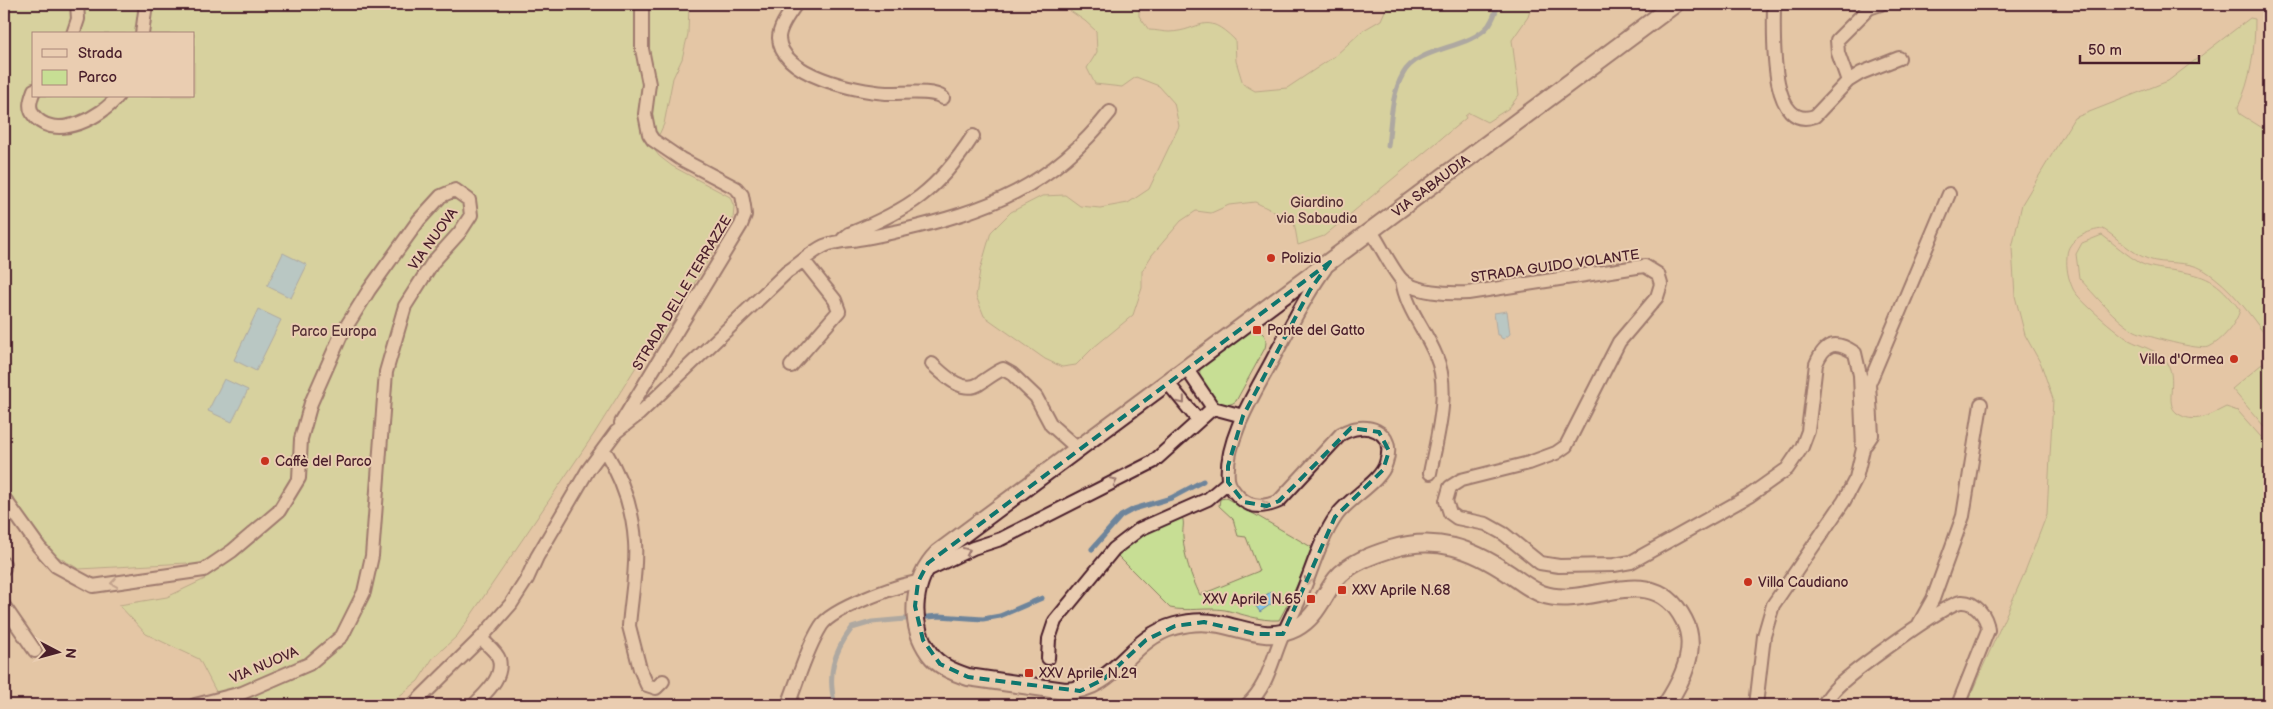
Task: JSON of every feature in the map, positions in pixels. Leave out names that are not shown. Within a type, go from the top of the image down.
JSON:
[{"type":"street","points":[[74,32],[78,19],[78,4]]},
{"type":"street","points":[[142,32],[146,4]]},
{"type":"street","name":"STRADA DELLE TERRAZZE","points":[[413,705],[481,638],[510,604],[527,579],[537,556],[588,470],[616,432],[727,251],[745,215],[742,195],[736,188],[681,159],[653,140],[649,134],[645,114],[648,84],[642,49],[642,4]]},
{"type":"street","points":[[796,4],[783,25],[779,39],[781,47],[796,65],[822,79],[851,87],[888,93],[935,94],[943,98]]},
{"type":"street","name":"VIA SABAUDIA","points":[[1228,482],[1228,466],[1243,416],[1310,290],[1330,262],[1675,4]]},
{"type":"street","points":[[1774,4],[1776,68],[1788,110],[1799,117],[1815,116],[1848,81],[1861,73],[1899,58]]},
{"type":"street","points":[[1848,81],[1838,53],[1837,40],[1873,5]]},
{"type":"street","points":[[32,96],[29,104],[30,113],[39,122],[49,127],[61,128],[95,116],[116,98]]},
{"type":"street","name":"STRADA DELLE TERRAZZE","points":[[616,432],[639,414],[787,272],[824,246],[840,241],[901,230],[965,213],[1018,192],[1030,186],[1066,160],[1086,141],[1110,112]]},
{"type":"street","name":"STRADA DELLE TERRAZZE","points":[[840,241],[849,234],[901,210],[919,198],[948,172],[973,136]]},
{"type":"street","name":"VIA NUOVA","points":[[4,498],[39,547],[56,566],[92,586],[204,570],[232,551],[279,511],[299,478],[301,439],[311,403],[341,335],[374,282],[419,220],[441,196],[455,190],[468,200],[471,215],[460,232],[433,262],[405,306],[386,372],[372,556],[364,592],[342,636],[309,664],[242,693],[195,705]]},
{"type":"street","name":"STRADA GUIDO VOLANTE","points":[[1862,445],[1870,440],[1872,435],[1869,384],[1949,194]]},
{"type":"street","points":[[1371,231],[1402,280],[1404,295],[1436,356],[1444,385],[1430,473]]},
{"type":"street","points":[[791,366],[839,311],[835,300],[804,261]]},
{"type":"street","points":[[1330,262],[938,553],[928,563],[921,577],[915,606],[918,627],[929,653],[953,672],[968,677],[1065,691],[1080,691],[1104,680],[1146,640],[1175,626],[1204,622],[1268,636],[1283,634],[1306,622],[1335,580],[1351,566],[1375,554],[1417,544],[1453,547],[1483,556],[1527,587],[1542,594],[1569,596],[1630,588],[1646,588],[1668,600],[1680,612],[1686,624],[1690,640],[1689,657],[1683,674],[1666,705]]},
{"type":"street","name":"STRADA GUIDO VOLANTE","points":[[1402,280],[1431,292],[1448,295],[1468,294],[1645,266],[1658,274],[1661,284],[1657,297],[1619,342],[1566,446],[1544,458],[1461,480],[1450,487],[1446,501],[1450,513],[1457,518],[1486,524],[1504,534],[1540,563],[1558,566],[1614,565],[1632,562],[1749,496],[1775,478],[1787,469],[1802,447],[1808,432],[1816,364],[1820,354],[1832,344],[1847,348],[1855,353],[1858,361],[1862,445],[1856,478],[1844,501],[1772,605],[1764,636],[1756,705]]},
{"type":"street","points":[[932,364],[953,382],[966,387],[977,385],[1003,369],[1012,374],[1041,402],[1045,416],[1051,425],[1078,449]]},
{"type":"street","points":[[1186,368],[1213,408],[1243,416]]},
{"type":"street","points":[[1167,382],[1198,420]]},
{"type":"street","points":[[1918,626],[1933,599],[1963,516],[1981,404]]},
{"type":"street","points":[[788,705],[814,640],[824,622],[856,604],[921,577],[973,548],[1000,539],[1153,462],[1213,408]]},
{"type":"street","points":[[1048,658],[1049,639],[1055,621],[1114,549],[1140,529],[1208,498],[1228,482],[1234,492],[1244,502],[1258,506],[1267,506],[1279,501],[1341,434],[1351,428],[1374,429],[1380,432],[1386,440],[1388,451],[1386,465],[1375,478],[1342,507],[1335,517],[1323,540],[1302,595],[1283,634],[1268,676],[1259,694],[1247,705]]},
{"type":"street","points":[[604,449],[619,476],[632,518],[635,550],[629,626],[631,638],[647,685],[656,688],[663,681]]},
{"type":"street","points":[[1822,705],[1846,680],[1918,626],[1950,605],[1959,602],[1972,604],[1985,620],[1988,630],[1958,705]]},
{"type":"street","points":[[4,606],[35,651]]},
{"type":"street","points":[[474,705],[491,686],[500,668],[499,658],[481,638]]},
{"type":"highlighted area","points":[[1330,262],[1310,290],[1243,416],[1228,466],[1228,482],[1244,502],[1267,506],[1279,501],[1351,428],[1379,432],[1389,451],[1383,470],[1335,517],[1283,634],[1255,634],[1204,622],[1175,626],[1146,640],[1104,679],[1080,691],[968,677],[940,664],[923,640],[915,606],[918,582],[928,563]]},
{"type":"green space","name":"Parco Europa","points":[[4,4],[689,4],[688,34],[682,59],[673,78],[664,124],[653,148],[659,156],[672,166],[730,197],[734,207],[733,219],[659,342],[651,343],[594,434],[457,636],[433,658],[418,681],[388,705],[223,705],[199,659],[146,634],[119,605],[167,597],[205,579],[187,563],[79,569],[48,551],[4,486],[4,315],[6,306],[4,300]]},
{"type":"green space","name":"Giardino via Sabaudia","points":[[1060,4],[1139,4],[1139,16],[1149,30],[1169,32],[1180,31],[1203,24],[1216,26],[1235,40],[1236,61],[1243,84],[1255,91],[1287,88],[1335,56],[1362,31],[1381,20],[1388,4],[1532,4],[1528,17],[1512,40],[1519,95],[1509,108],[1487,122],[1469,113],[1465,116],[1466,118],[1324,236],[1298,245],[1293,216],[1290,220],[1284,221],[1273,211],[1255,202],[1229,205],[1211,213],[1196,211],[1181,221],[1152,255],[1142,271],[1142,288],[1133,315],[1093,348],[1076,365],[1062,367],[1045,359],[984,316],[976,296],[980,270],[991,232],[1011,212],[1042,196],[1065,195],[1080,206],[1100,208],[1128,203],[1149,189],[1179,126],[1174,103],[1159,86],[1136,77],[1122,87],[1095,84],[1087,68],[1097,52],[1096,31]]},
{"type":"green space","points":[[2250,18],[2255,19],[2253,53],[2246,86],[2238,107],[2240,114],[2269,132],[2269,340],[2232,293],[2204,270],[2191,265],[2148,259],[2136,253],[2103,229],[2091,231],[2075,240],[2068,250],[2067,265],[2073,289],[2090,308],[2129,340],[2153,351],[2165,360],[2171,374],[2171,403],[2177,413],[2183,417],[2202,418],[2226,407],[2238,411],[2269,446],[2269,705],[1966,705],[2024,574],[2047,514],[2053,399],[2041,364],[2025,335],[2015,296],[2012,248],[2022,204],[2074,118],[2168,81]]},
{"type":"green space","points":[[2102,235],[2140,263],[2150,267],[2193,274],[2218,285],[2240,310],[2232,326],[2219,341],[2204,348],[2160,339],[2128,327],[2079,278],[2076,254],[2082,243]]},
{"type":"green space","points":[[1251,331],[1264,335],[1266,341],[1265,348],[1236,401],[1230,404],[1223,404],[1211,396],[1206,389],[1202,382],[1200,369]]},
{"type":"green space","points":[[2269,360],[2269,432],[2232,389]]},
{"type":"green space","points":[[1226,498],[1313,548],[1293,594],[1279,620],[1258,618],[1218,609],[1184,610],[1170,608],[1117,555],[1148,533],[1182,517],[1186,559],[1200,595],[1259,571],[1246,537],[1238,536],[1233,519],[1219,506],[1220,499]]},
{"type":"water","points":[[283,253],[307,265],[291,298],[267,286]]},
{"type":"water","points":[[258,309],[281,320],[256,371],[234,360]]},
{"type":"water","points":[[1507,311],[1510,334],[1504,339],[1497,335],[1494,313]]},
{"type":"water","points":[[224,379],[248,390],[232,422],[208,411]]},
{"type":"water","points":[[1272,591],[1278,599],[1260,612],[1254,603]]},
{"type":"waterway","points":[[1388,146],[1394,100],[1403,74],[1410,65],[1420,58],[1480,33],[1489,25],[1498,4]]},
{"type":"waterway","points":[[1092,549],[1121,516],[1134,509],[1171,498],[1203,481]]},
{"type":"waterway","points":[[835,705],[832,684],[833,665],[840,646],[852,628],[872,622],[939,616],[983,619],[1000,616],[1042,598]]},
{"type":"place","name":"Polizia","points":[[1271,258]]},
{"type":"place","name":"Ponte del Gatto","points":[[1257,330]]},
{"type":"place","name":"Villa d'Ormea","points":[[2234,359]]},
{"type":"place","name":"Caffè del Parco","points":[[265,461]]},
{"type":"place","name":"Villa Caudiano","points":[[1748,582]]},
{"type":"place","name":"XXV Aprile N.68","points":[[1342,590]]},
{"type":"place","name":"XXV Aprile N.65","points":[[1311,599]]},
{"type":"place","name":"XXV Aprile N.29","points":[[1029,673]]}]
